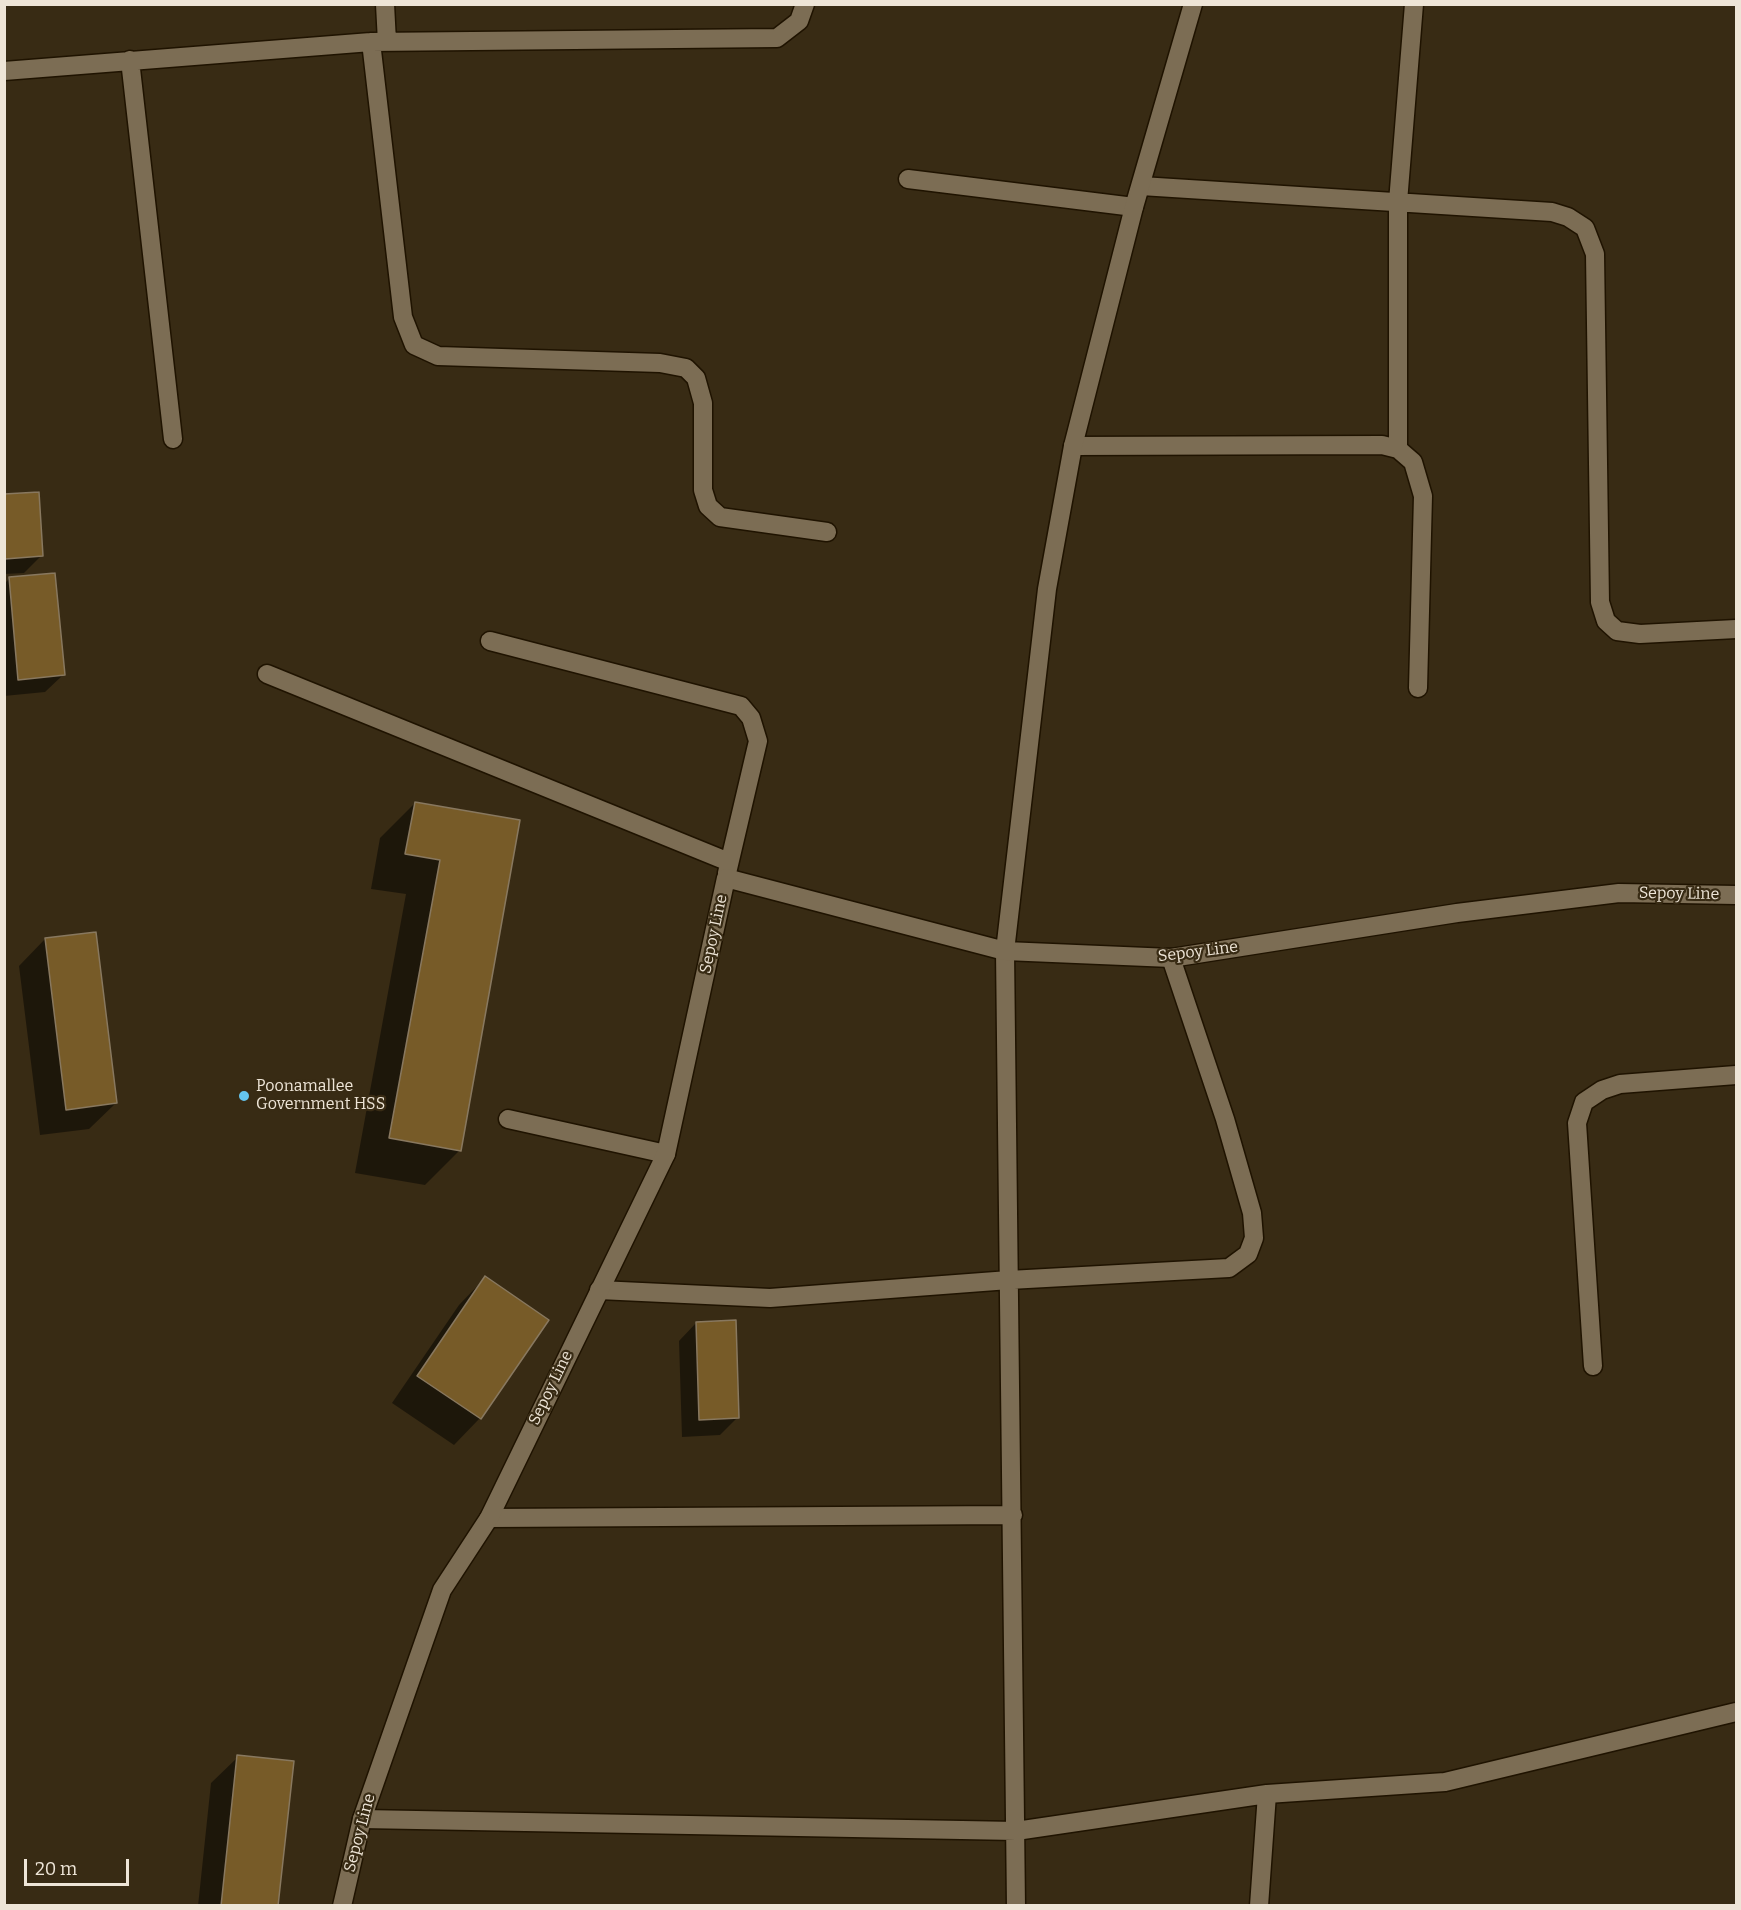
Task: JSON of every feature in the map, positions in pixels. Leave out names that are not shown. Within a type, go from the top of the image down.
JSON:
[{"type":"street","points":[[385,4],[379,42],[403,317],[414,345],[438,356],[660,363],[686,368],[696,378],[703,403],[703,490],[708,506],[720,517],[827,532]]},
{"type":"street","points":[[4,71],[379,42],[777,38],[799,21],[805,4]]},
{"type":"street","points":[[1016,1905],[1005,951],[1047,590],[1073,446],[1134,207],[1193,4]]},
{"type":"street","points":[[1398,449],[1398,202],[1414,4]]},
{"type":"street","points":[[130,60],[173,439]]},
{"type":"street","points":[[908,179],[1134,207]]},
{"type":"street","points":[[1141,186],[1552,212],[1568,217],[1585,228],[1595,254],[1600,602],[1606,621],[1617,631],[1640,634],[1737,629]]},
{"type":"street","points":[[1073,446],[1382,445],[1398,449],[1413,462],[1423,496],[1418,688]]},
{"type":"street","points":[[267,674],[728,870],[758,741],[751,718],[741,706],[490,641]]},
{"type":"street","name":"Sepoy Line","points":[[342,1905],[362,1820],[442,1590],[489,1518],[666,1154],[728,870],[1005,951],[1171,958],[1457,913],[1619,893],[1737,895]]},
{"type":"street","points":[[599,1290],[770,1298],[1009,1280],[1213,1271],[1229,1268],[1248,1254],[1254,1238],[1252,1213],[1225,1119],[1171,958]]},
{"type":"street","points":[[1593,1366],[1577,1123],[1584,1102],[1602,1090],[1620,1084],[1737,1075]]},
{"type":"street","points":[[508,1119],[666,1154]]},
{"type":"street","points":[[489,1518],[1013,1515]]},
{"type":"street","points":[[362,1820],[1016,1831],[1267,1794],[1445,1782],[1737,1712]]},
{"type":"street","points":[[1259,1905],[1267,1794]]},
{"type":"building","points":[[39,492],[43,556],[5,559],[4,494]]},
{"type":"building","points":[[55,573],[65,675],[18,680],[9,577]]},
{"type":"building","points":[[415,802],[520,820],[461,1151],[389,1138],[440,860],[405,854]]},
{"type":"building","points":[[96,932],[117,1103],[66,1110],[45,938]]},
{"type":"building","points":[[485,1276],[549,1320],[481,1419],[417,1376]]},
{"type":"building","points":[[736,1320],[739,1418],[699,1420],[696,1322]]},
{"type":"building","points":[[237,1755],[294,1761],[278,1906],[221,1906]]},
{"type":"place","name":"Poonamallee Government HSS","points":[[244,1096]]}]
